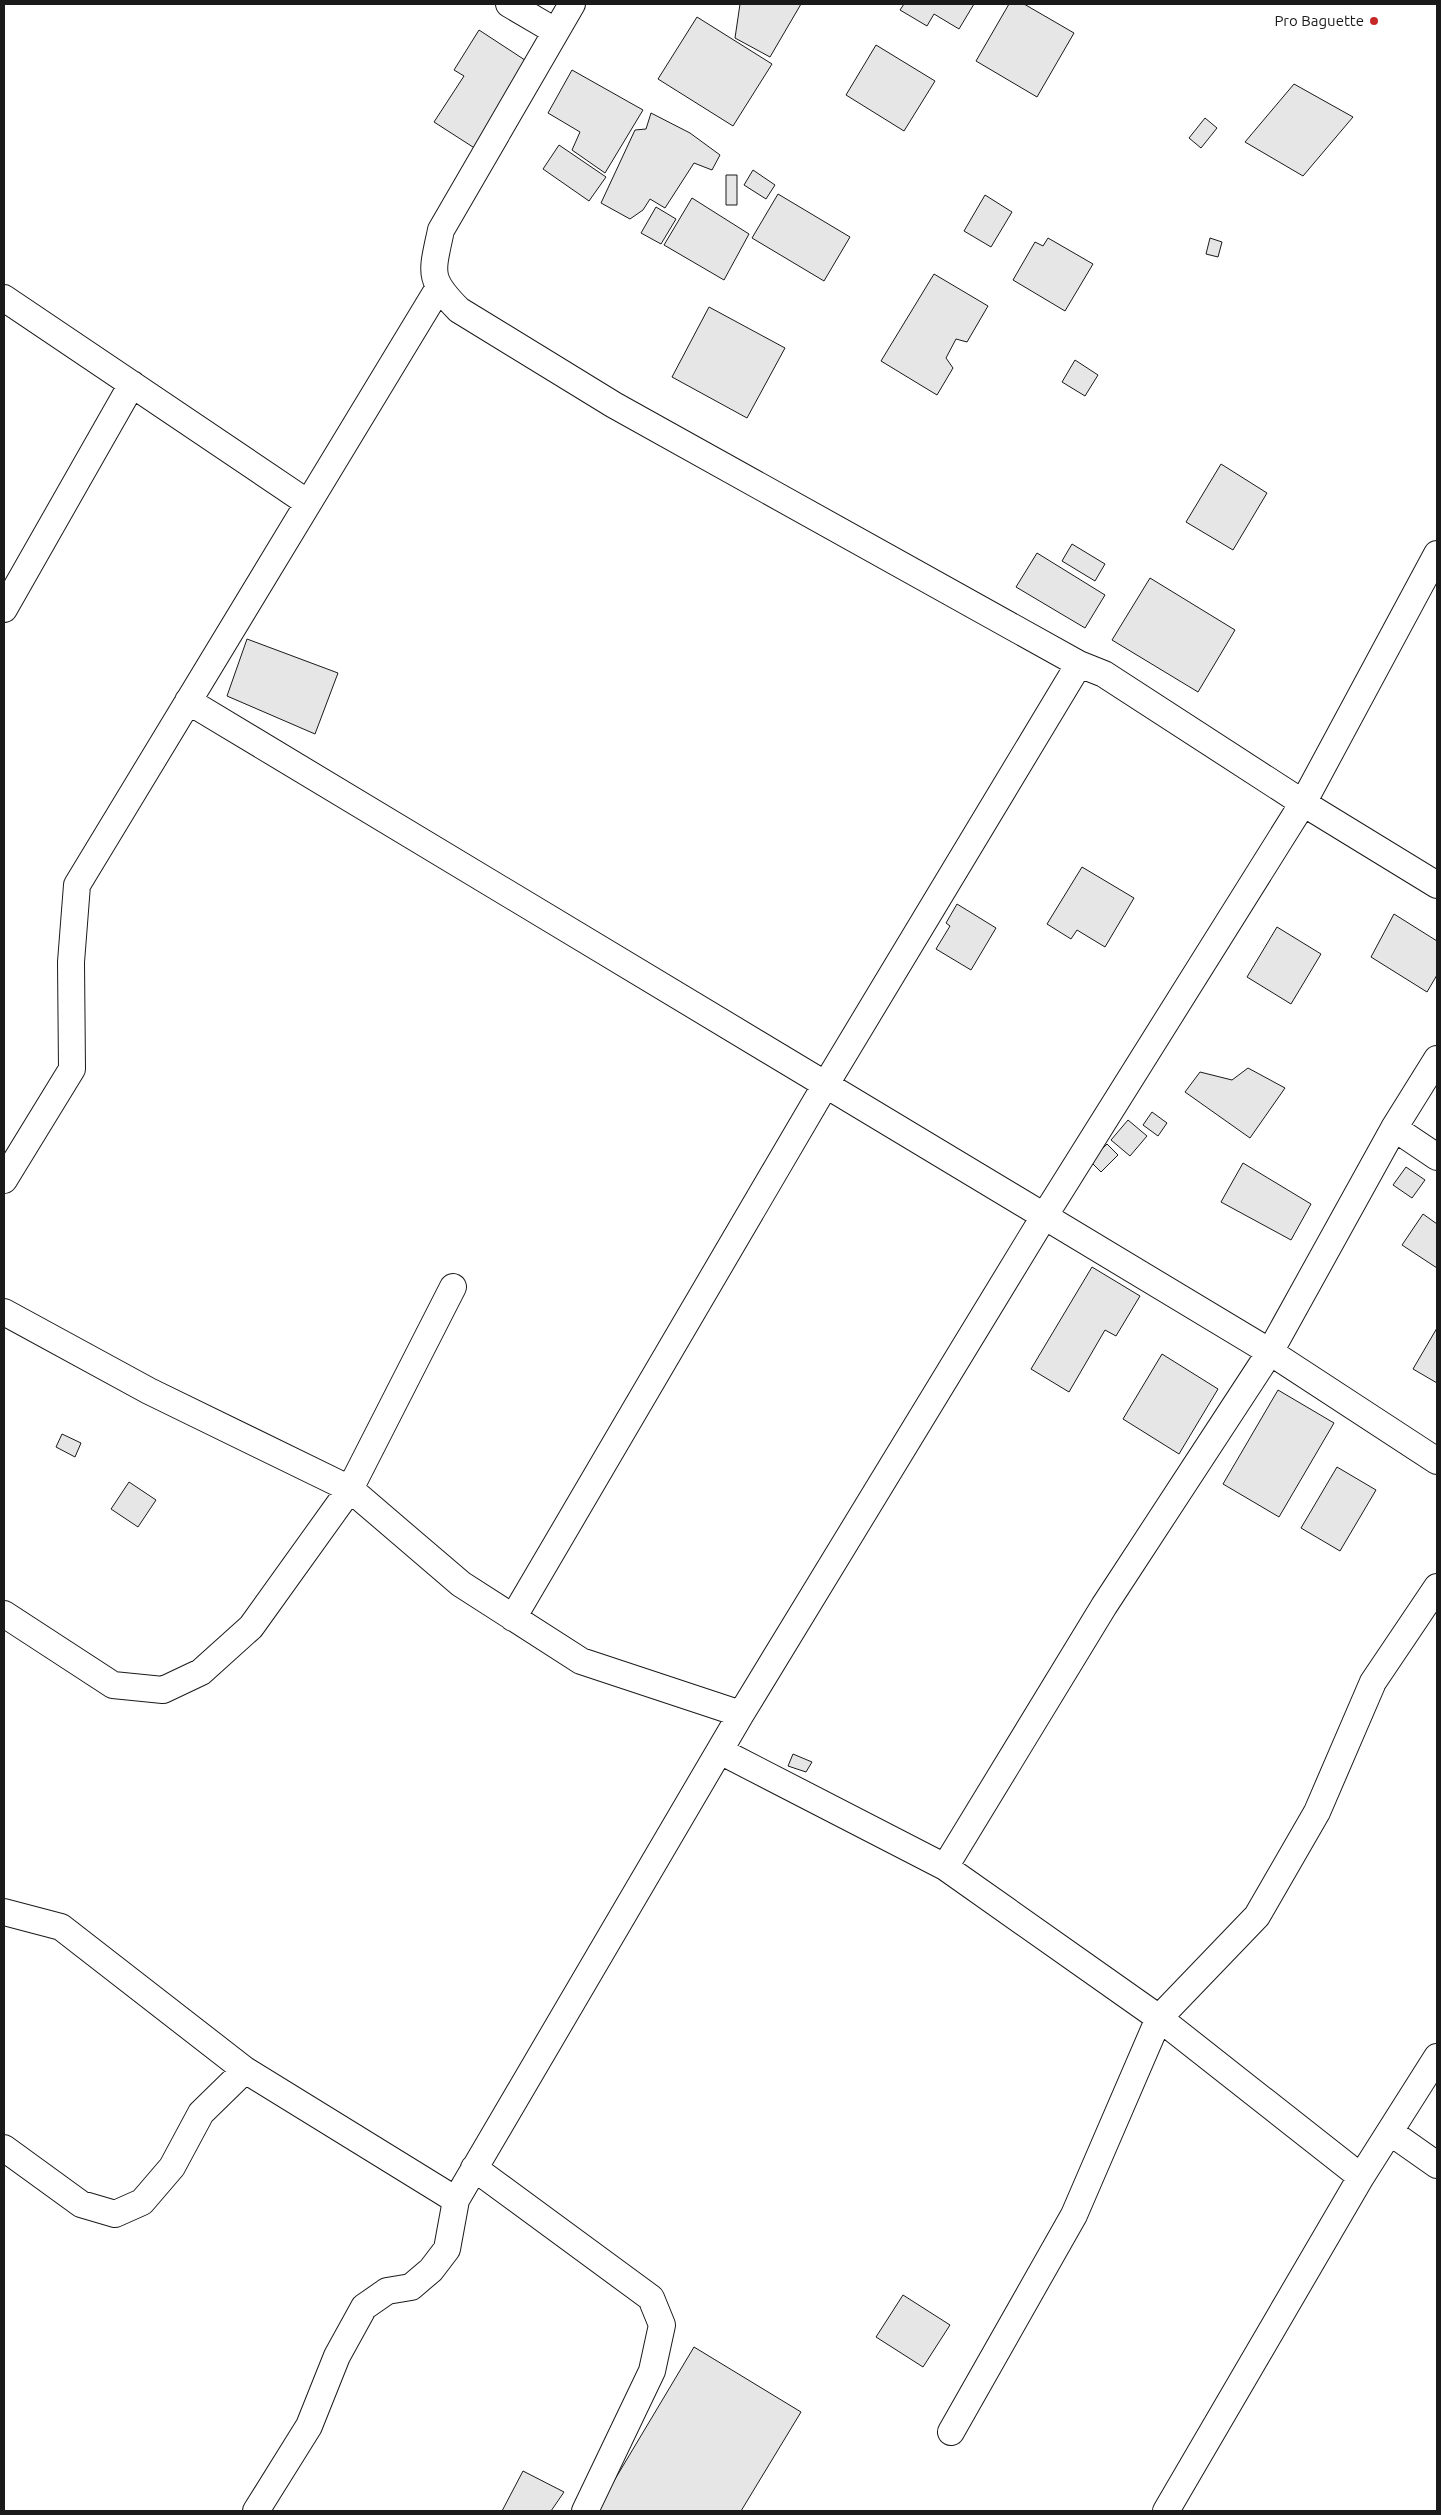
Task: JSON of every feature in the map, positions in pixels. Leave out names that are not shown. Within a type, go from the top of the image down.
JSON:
[{"type":"street","points":[[509,4],[555,31]]},
{"type":"street","points":[[572,4],[441,230],[433,268],[438,289],[459,310],[614,405],[1079,664],[1104,674],[1303,803],[1437,886]]},
{"type":"street","points":[[4,1180],[72,1069],[71,962],[77,885],[438,289]]},
{"type":"street","points":[[4,298],[308,503]]},
{"type":"street","points":[[4,609],[132,384]]},
{"type":"street","points":[[256,2511],[309,2426],[337,2356],[364,2307],[388,2291],[411,2287],[431,2270],[448,2249],[456,2200],[474,2168],[741,1714],[1045,1215],[1303,803],[1437,554]]},
{"type":"street","points":[[513,1618],[826,1084],[1079,664]]},
{"type":"street","points":[[188,701],[1045,1215],[1270,1352],[1437,1461]]},
{"type":"street","points":[[945,1867],[1104,1606],[1270,1352],[1394,1128],[1437,1059]]},
{"type":"street","points":[[1394,1128],[1437,1157]]},
{"type":"street","points":[[4,1614],[113,1686],[163,1690],[201,1672],[251,1627],[350,1489],[453,1287]]},
{"type":"street","points":[[4,1312],[149,1391],[350,1489],[461,1584],[581,1661],[741,1714]]},
{"type":"street","points":[[951,2432],[1074,2215],[1159,2018],[1257,1916],[1317,1812],[1373,1682],[1437,1587]]},
{"type":"street","points":[[720,1751],[945,1867],[1159,2018],[1361,2177]]},
{"type":"street","points":[[4,1912],[61,1927],[246,2070],[456,2200]]},
{"type":"street","points":[[1166,2511],[1361,2177],[1437,2057]]},
{"type":"street","points":[[4,2148],[81,2204],[115,2214],[142,2202],[172,2167],[201,2113],[246,2070]]},
{"type":"street","points":[[1390,2132],[1437,2165]]},
{"type":"street","points":[[474,2168],[651,2298],[662,2325],[652,2371],[585,2511]]},
{"type":"building","points":[[740,4],[801,4],[770,57],[735,38]]},
{"type":"building","points":[[904,4],[974,4],[959,29],[934,14],[927,26],[900,10]]},
{"type":"building","points":[[1009,4],[1024,4],[1074,33],[1037,97],[976,61]]},
{"type":"building","points":[[697,17],[772,64],[733,126],[658,79]]},
{"type":"building","points":[[479,30],[531,64],[476,149],[434,122],[464,76],[454,70]]},
{"type":"building","points":[[876,45],[935,81],[904,131],[846,95]]},
{"type":"building","points":[[572,70],[643,110],[605,173],[572,150],[580,132],[548,113]]},
{"type":"building","points":[[1294,84],[1353,117],[1303,176],[1245,142]]},
{"type":"building","points":[[651,113],[690,133],[720,155],[712,170],[694,163],[665,208],[650,199],[643,210],[630,219],[601,203],[635,130],[646,129]]},
{"type":"building","points":[[1205,118],[1217,128],[1201,148],[1189,138]]},
{"type":"building","points":[[559,145],[606,177],[589,201],[543,169]]},
{"type":"building","points":[[753,170],[775,185],[766,199],[744,185]]},
{"type":"building","points":[[726,175],[737,175],[737,205],[726,205]]},
{"type":"building","points":[[778,194],[850,237],[824,281],[752,238]]},
{"type":"building","points":[[985,195],[1012,212],[991,247],[964,231]]},
{"type":"building","points":[[692,198],[749,234],[724,280],[664,245]]},
{"type":"building","points":[[656,207],[676,219],[661,244],[641,233]]},
{"type":"building","points":[[1048,238],[1093,264],[1065,311],[1013,280],[1035,242],[1043,246]]},
{"type":"building","points":[[1210,238],[1222,242],[1218,257],[1206,254]]},
{"type":"building","points":[[934,274],[988,306],[967,342],[956,339],[946,358],[953,368],[937,395],[881,361]]},
{"type":"building","points":[[709,307],[785,348],[747,418],[672,377]]},
{"type":"building","points":[[1075,360],[1098,375],[1085,396],[1062,382]]},
{"type":"building","points":[[1221,464],[1267,493],[1233,550],[1186,522]]},
{"type":"building","points":[[1072,544],[1105,564],[1095,581],[1062,561]]},
{"type":"building","points":[[1037,553],[1105,595],[1085,628],[1016,587]]},
{"type":"building","points":[[1150,578],[1235,630],[1198,692],[1112,640]]},
{"type":"building","points":[[247,639],[338,673],[315,734],[227,696]]},
{"type":"building","points":[[1082,867],[1134,898],[1105,947],[1077,930],[1071,939],[1047,924]]},
{"type":"building","points":[[957,904],[996,928],[971,970],[936,949],[950,926],[946,923]]},
{"type":"building","points":[[1394,914],[1437,941],[1437,975],[1427,992],[1371,957]]},
{"type":"building","points":[[1277,927],[1321,954],[1291,1004],[1247,977]]},
{"type":"building","points":[[1248,1068],[1285,1088],[1250,1138],[1185,1092],[1200,1072],[1232,1080]]},
{"type":"building","points":[[1152,1112],[1167,1123],[1158,1136],[1143,1125]]},
{"type":"building","points":[[1128,1120],[1147,1136],[1130,1156],[1111,1140]]},
{"type":"building","points":[[1107,1144],[1118,1155],[1101,1172],[1090,1161]]},
{"type":"building","points":[[1243,1163],[1311,1204],[1291,1240],[1221,1202]]},
{"type":"building","points":[[1406,1167],[1425,1180],[1412,1198],[1393,1185]]},
{"type":"building","points":[[1423,1214],[1437,1224],[1437,1268],[1402,1245]]},
{"type":"building","points":[[1092,1267],[1140,1296],[1116,1336],[1105,1330],[1069,1392],[1031,1369]]},
{"type":"building","points":[[1437,1328],[1437,1383],[1413,1369]]},
{"type":"building","points":[[1162,1354],[1218,1389],[1179,1454],[1123,1419]]},
{"type":"building","points":[[1278,1390],[1334,1423],[1279,1517],[1223,1484]]},
{"type":"building","points":[[62,1434],[81,1443],[75,1457],[56,1447]]},
{"type":"building","points":[[1337,1467],[1376,1490],[1340,1551],[1301,1528]]},
{"type":"building","points":[[129,1482],[156,1500],[138,1527],[111,1509]]},
{"type":"building","points":[[793,1754],[812,1762],[806,1772],[788,1766]]},
{"type":"building","points":[[903,2295],[950,2325],[923,2367],[876,2337]]},
{"type":"building","points":[[694,2347],[801,2412],[741,2511],[596,2511]]},
{"type":"building","points":[[523,2471],[564,2492],[551,2511],[502,2511]]},
{"type":"place","name":"Pro Baguette","points":[[1374,21]]}]
